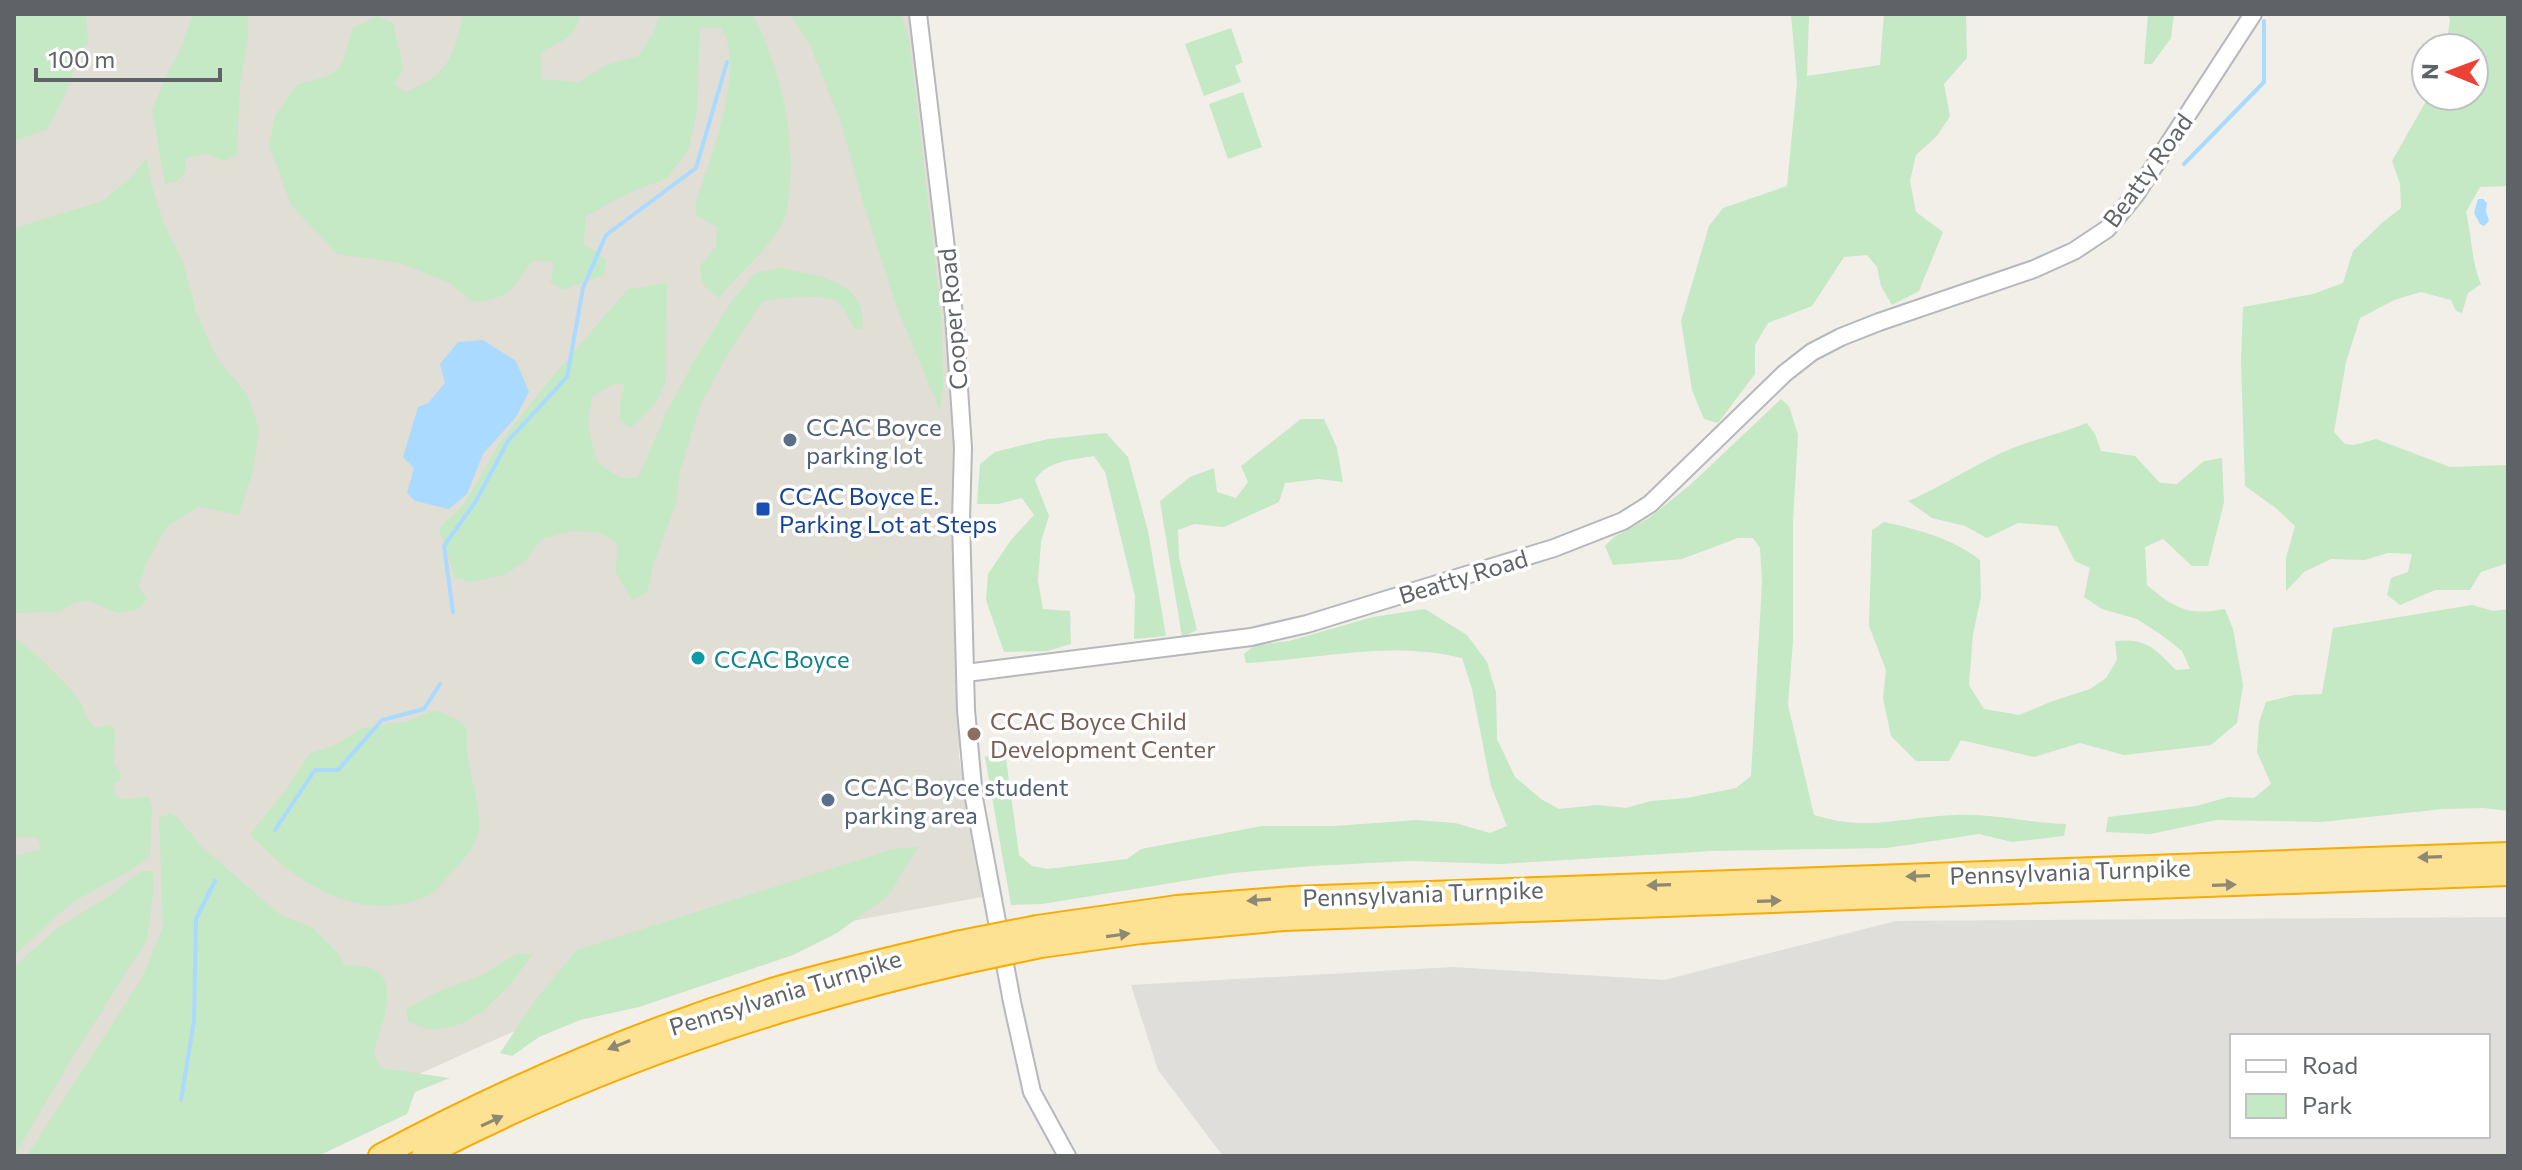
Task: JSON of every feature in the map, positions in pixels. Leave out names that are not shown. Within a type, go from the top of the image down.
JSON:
[{"type":"highway","name":"Pennsylvania Turnpike","points":[[380,1156],[529,1083],[681,1021],[772,990],[1177,907],[1292,898],[2508,854]]},
{"type":"highway","name":"Pennsylvania Turnpike","points":[[1039,937],[1141,932],[1300,918],[2508,874]]},
{"type":"highway","name":"Pennsylvania Turnpike","points":[[423,1156],[568,1088],[696,1037],[963,952]]},
{"type":"street","name":"Cooper Road","points":[[918,14],[955,330],[963,448],[961,520],[966,673]]},
{"type":"street","name":"Beatty Road","points":[[966,673],[1251,637],[1307,624],[1554,548],[1623,521],[1650,504],[1785,373],[1812,352],[1879,322],[2034,269],[2074,251],[2107,229],[2144,182],[2253,14]]},
{"type":"street","points":[[966,673],[974,798],[1017,1030],[1032,1092],[1067,1156]]},
{"type":"shaded area","points":[[14,14],[911,14],[947,315],[957,446],[959,756],[982,897],[781,934],[588,998],[397,1084],[262,1156],[14,1156]]},
{"type":"shaded area","points":[[2508,917],[2508,1156],[1223,1156],[1158,1070],[1131,985],[1453,967],[1664,980],[1896,921]]},
{"type":"green space","points":[[14,14],[86,14],[88,45],[81,48],[65,95],[48,129],[14,141]]},
{"type":"green space","points":[[193,14],[248,14],[237,155],[225,161],[206,154],[186,158],[186,173],[175,182],[165,184],[152,111]]},
{"type":"green space","points":[[464,14],[581,14],[571,33],[542,51],[541,79],[579,82],[607,65],[638,56],[653,33],[660,14],[752,14],[778,78],[790,148],[791,171],[785,217],[764,250],[719,298],[702,284],[700,266],[716,246],[717,227],[696,215],[696,202],[724,114],[730,65],[728,45],[721,28],[700,27],[697,111],[689,149],[667,178],[631,192],[586,216],[584,244],[606,259],[604,275],[563,290],[550,282],[554,262],[532,261],[503,295],[474,302],[448,282],[400,263],[337,254],[291,205],[269,146],[275,116],[296,85],[328,76],[341,66],[353,28],[378,16],[394,24],[403,70],[395,84],[405,92],[420,85],[447,63]]},
{"type":"green space","points":[[790,14],[901,14],[909,39],[942,323],[943,387],[940,411],[896,305],[841,123],[810,45]]},
{"type":"green space","points":[[1791,14],[1809,14],[1807,76],[1880,65],[1884,14],[1966,14],[1967,58],[1944,84],[1950,116],[1937,136],[1916,155],[1910,181],[1916,212],[1943,232],[1919,291],[1892,305],[1881,286],[1877,267],[1867,255],[1844,257],[1812,306],[1768,323],[1755,345],[1755,374],[1718,423],[1704,419],[1692,390],[1681,321],[1709,226],[1723,208],[1787,186],[1797,83]]},
{"type":"green space","points":[[2148,14],[2174,14],[2171,38],[2152,64],[2144,64]]},
{"type":"green space","points":[[2448,14],[2508,14],[2508,186],[2480,187],[2466,212],[2481,284],[2468,293],[2462,313],[2456,311],[2451,300],[2421,292],[2394,300],[2360,318],[2346,362],[2334,432],[2345,444],[2354,445],[2376,439],[2450,467],[2508,465],[2508,563],[2481,572],[2470,590],[2435,590],[2400,605],[2387,595],[2391,578],[2408,572],[2412,554],[2388,553],[2365,560],[2331,559],[2304,572],[2286,591],[2286,558],[2295,526],[2245,486],[2241,362],[2243,307],[2313,294],[2343,283],[2353,251],[2401,208],[2400,184],[2392,161],[2420,112],[2490,112],[2490,32],[2448,32]]},
{"type":"green space","points":[[1231,28],[1243,62],[1235,66],[1241,82],[1204,96],[1185,44]]},
{"type":"green space","points":[[1243,92],[1262,147],[1228,159],[1209,104]]},
{"type":"green space","points":[[147,158],[164,224],[183,261],[197,315],[217,358],[247,394],[259,429],[253,471],[239,515],[199,507],[168,525],[145,566],[139,587],[147,599],[139,609],[117,613],[90,601],[76,602],[60,612],[14,613],[14,228],[103,201],[129,179]]},
{"type":"green space","points":[[779,268],[823,277],[848,290],[857,300],[862,313],[862,329],[854,329],[843,307],[832,299],[801,297],[763,301],[735,342],[702,401],[680,471],[676,504],[654,563],[648,591],[632,601],[616,572],[617,543],[598,532],[572,531],[542,539],[525,561],[505,575],[471,582],[455,578],[439,528],[464,504],[499,444],[628,289],[667,283],[666,381],[655,404],[631,428],[620,421],[624,385],[615,383],[592,397],[588,426],[597,462],[620,478],[638,478],[667,411],[732,301],[755,273]]},
{"type":"green space","points":[[1781,399],[1789,406],[1798,435],[1793,521],[1793,641],[1788,705],[1814,815],[1868,823],[1983,815],[2066,824],[2064,836],[2012,842],[1979,834],[1887,848],[1712,851],[1500,864],[1411,861],[1312,866],[1233,873],[1042,904],[1011,905],[985,757],[1005,751],[1019,855],[1032,866],[1048,869],[1127,859],[1141,849],[1262,826],[1335,826],[1417,820],[1455,823],[1490,833],[1507,826],[1491,786],[1472,689],[1462,658],[1436,653],[1382,651],[1246,663],[1244,654],[1255,645],[1289,641],[1373,617],[1425,609],[1467,635],[1487,662],[1496,692],[1497,739],[1515,777],[1541,799],[1559,809],[1597,805],[1626,808],[1651,801],[1687,798],[1736,788],[1751,776],[1762,583],[1760,548],[1753,538],[1738,538],[1682,559],[1613,565],[1605,546],[1614,537],[1649,518],[1690,485]]},
{"type":"green space","points":[[1301,419],[1324,419],[1337,448],[1343,482],[1319,479],[1285,483],[1279,502],[1224,527],[1194,524],[1178,530],[1179,558],[1197,630],[1182,637],[1160,501],[1190,477],[1214,468],[1217,492],[1236,498],[1248,482],[1241,466]]},
{"type":"green space","points":[[2087,423],[2101,451],[2135,456],[2160,483],[2177,484],[2204,461],[2222,458],[2224,503],[2208,566],[2192,566],[2163,539],[2145,547],[2147,585],[2183,609],[2202,612],[2225,609],[2233,629],[2243,685],[2237,723],[2211,745],[2124,755],[2080,743],[2034,757],[1961,740],[1949,761],[1916,761],[1891,736],[1883,698],[1886,670],[1869,626],[1872,530],[1884,522],[1947,540],[1980,560],[1981,597],[1973,634],[1969,685],[1984,709],[2019,715],[2090,689],[2106,678],[2117,660],[2115,641],[2143,643],[2176,670],[2190,669],[2182,651],[2163,636],[2137,619],[2102,609],[2084,597],[2090,568],[2075,561],[2057,526],[2018,523],[1987,538],[1965,526],[1932,518],[1908,501],[2006,451]]},
{"type":"green space","points":[[1106,433],[1128,457],[1148,531],[1166,636],[1134,639],[1135,596],[1105,472],[1094,456],[1053,465],[1035,480],[1049,516],[1041,542],[1038,581],[1043,609],[1070,611],[1071,644],[1047,651],[1004,652],[986,600],[988,574],[1011,540],[1034,515],[1022,498],[999,504],[977,504],[980,464],[995,452],[1048,439]]},
{"type":"green space","points":[[2472,605],[2493,611],[2508,609],[2508,811],[2443,809],[2321,822],[2216,820],[2151,834],[2106,832],[2108,817],[2196,806],[2229,797],[2254,798],[2271,784],[2257,752],[2259,722],[2266,702],[2294,695],[2322,694],[2333,628]]},
{"type":"green space","points":[[14,637],[68,686],[92,725],[96,728],[108,725],[115,729],[114,764],[121,773],[121,779],[113,784],[116,797],[149,797],[152,807],[150,856],[70,905],[14,955],[14,856],[41,849],[38,838],[14,837]]},
{"type":"green space","points":[[436,710],[467,730],[467,752],[478,805],[479,830],[467,854],[430,895],[402,904],[377,906],[353,902],[308,883],[250,834],[288,787],[309,754],[335,745],[362,728],[405,722]]},
{"type":"green space","points":[[171,813],[200,845],[279,914],[313,928],[337,952],[345,966],[368,967],[381,974],[386,983],[386,1006],[374,1052],[381,1068],[450,1078],[415,1092],[407,1114],[318,1156],[27,1156],[142,978],[163,927],[159,818]]},
{"type":"green space","points":[[918,847],[889,895],[837,933],[793,955],[639,1007],[580,1020],[539,1037],[512,1056],[500,1053],[537,998],[577,950],[893,849]]},
{"type":"green space","points":[[141,871],[153,871],[154,889],[147,940],[14,1156],[14,967],[59,927],[111,895]]},
{"type":"green space","points":[[516,954],[533,954],[502,992],[478,1014],[449,1027],[429,1029],[408,1022],[406,1009],[435,993],[480,976]]},
{"type":"water","points":[[2478,199],[2487,203],[2489,221],[2484,226],[2474,213]]},
{"type":"water","points":[[483,340],[516,361],[529,392],[516,417],[483,454],[467,494],[449,509],[415,501],[407,493],[414,468],[403,457],[418,407],[428,403],[445,383],[440,364],[458,342]]},
{"type":"waterway","points":[[2184,164],[2264,82],[2264,21]]},
{"type":"waterway","points":[[453,612],[444,546],[476,501],[508,441],[567,377],[583,288],[606,235],[696,168],[727,62]]},
{"type":"waterway","points":[[275,830],[315,770],[338,770],[382,720],[424,709],[440,684]]},
{"type":"waterway","points":[[181,1100],[194,1021],[196,919],[215,881]]},
{"type":"place","name":"CCAC Boyce parking lot","points":[[790,440]]},
{"type":"place","name":"CCAC Boyce E. Parking Lot at Steps","points":[[763,509]]},
{"type":"place","name":"CCAC Boyce","points":[[698,658]]},
{"type":"place","name":"CCAC Boyce Child Development Center","points":[[974,734]]},
{"type":"place","name":"CCAC Boyce student parking area","points":[[828,800]]}]
